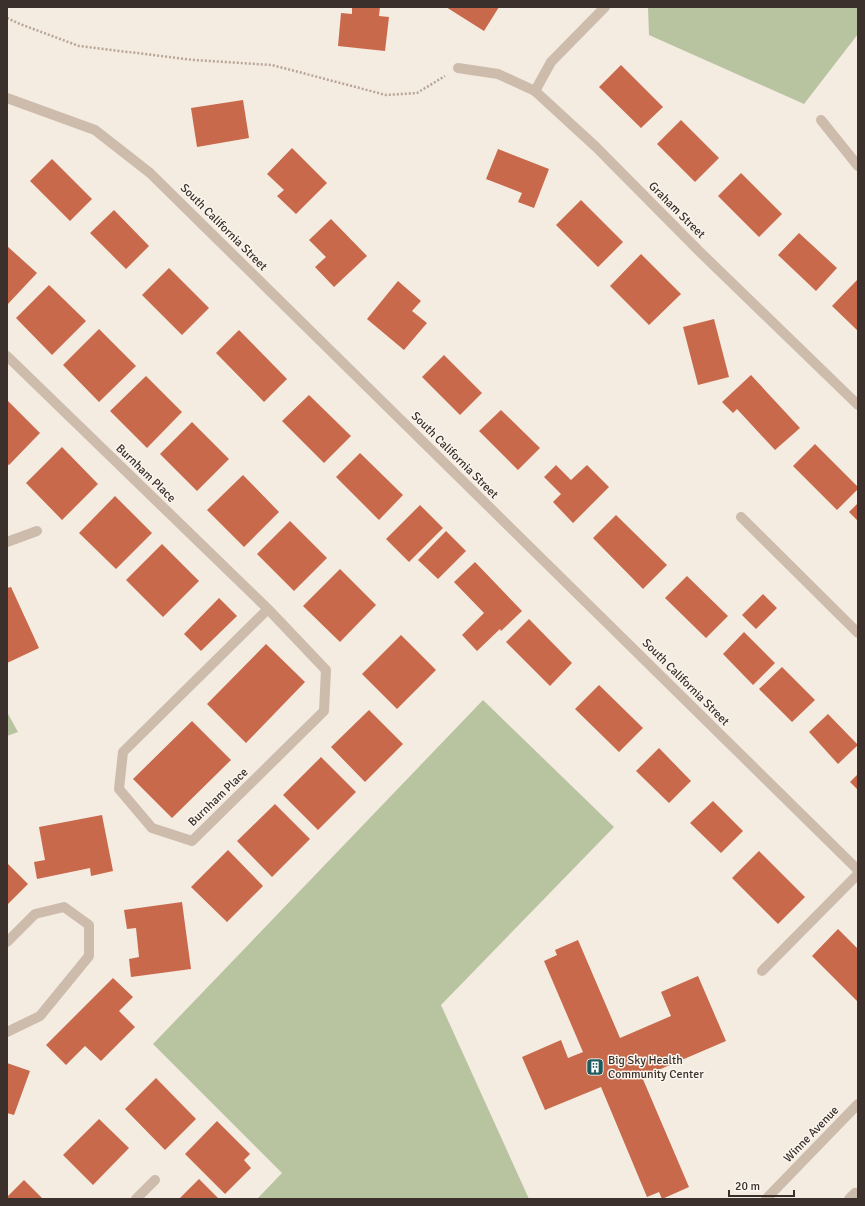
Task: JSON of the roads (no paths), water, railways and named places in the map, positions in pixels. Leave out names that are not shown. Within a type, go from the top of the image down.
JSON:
[{"type":"street","points":[[534,90],[551,62],[605,7]]},
{"type":"street","name":"Graham Street","points":[[458,68],[498,74],[534,90],[596,147],[701,253],[858,405]]},
{"type":"street","name":"South California Street","points":[[7,98],[95,130],[150,173],[858,870]]},
{"type":"street","points":[[821,120],[858,166]]},
{"type":"street","name":"Burnham Place","points":[[7,356],[268,608],[326,670],[324,711],[192,841],[152,828],[119,788],[123,752],[268,608]]},
{"type":"street","points":[[741,518],[858,633]]},
{"type":"street","points":[[7,542],[36,531]]},
{"type":"street","points":[[762,971],[858,874]]},
{"type":"street","points":[[7,942],[35,914],[64,907],[89,925],[89,956],[40,1016],[7,1032]]},
{"type":"street","name":"Winne Avenue","points":[[766,1199],[858,1104]]},
{"type":"street","points":[[136,1199],[155,1180]]},
{"type":"street","points":[[849,1199],[855,1193],[858,1195]]},
{"type":"place","name":"Big Sky Health Community Center","points":[[595,1067]]}]
